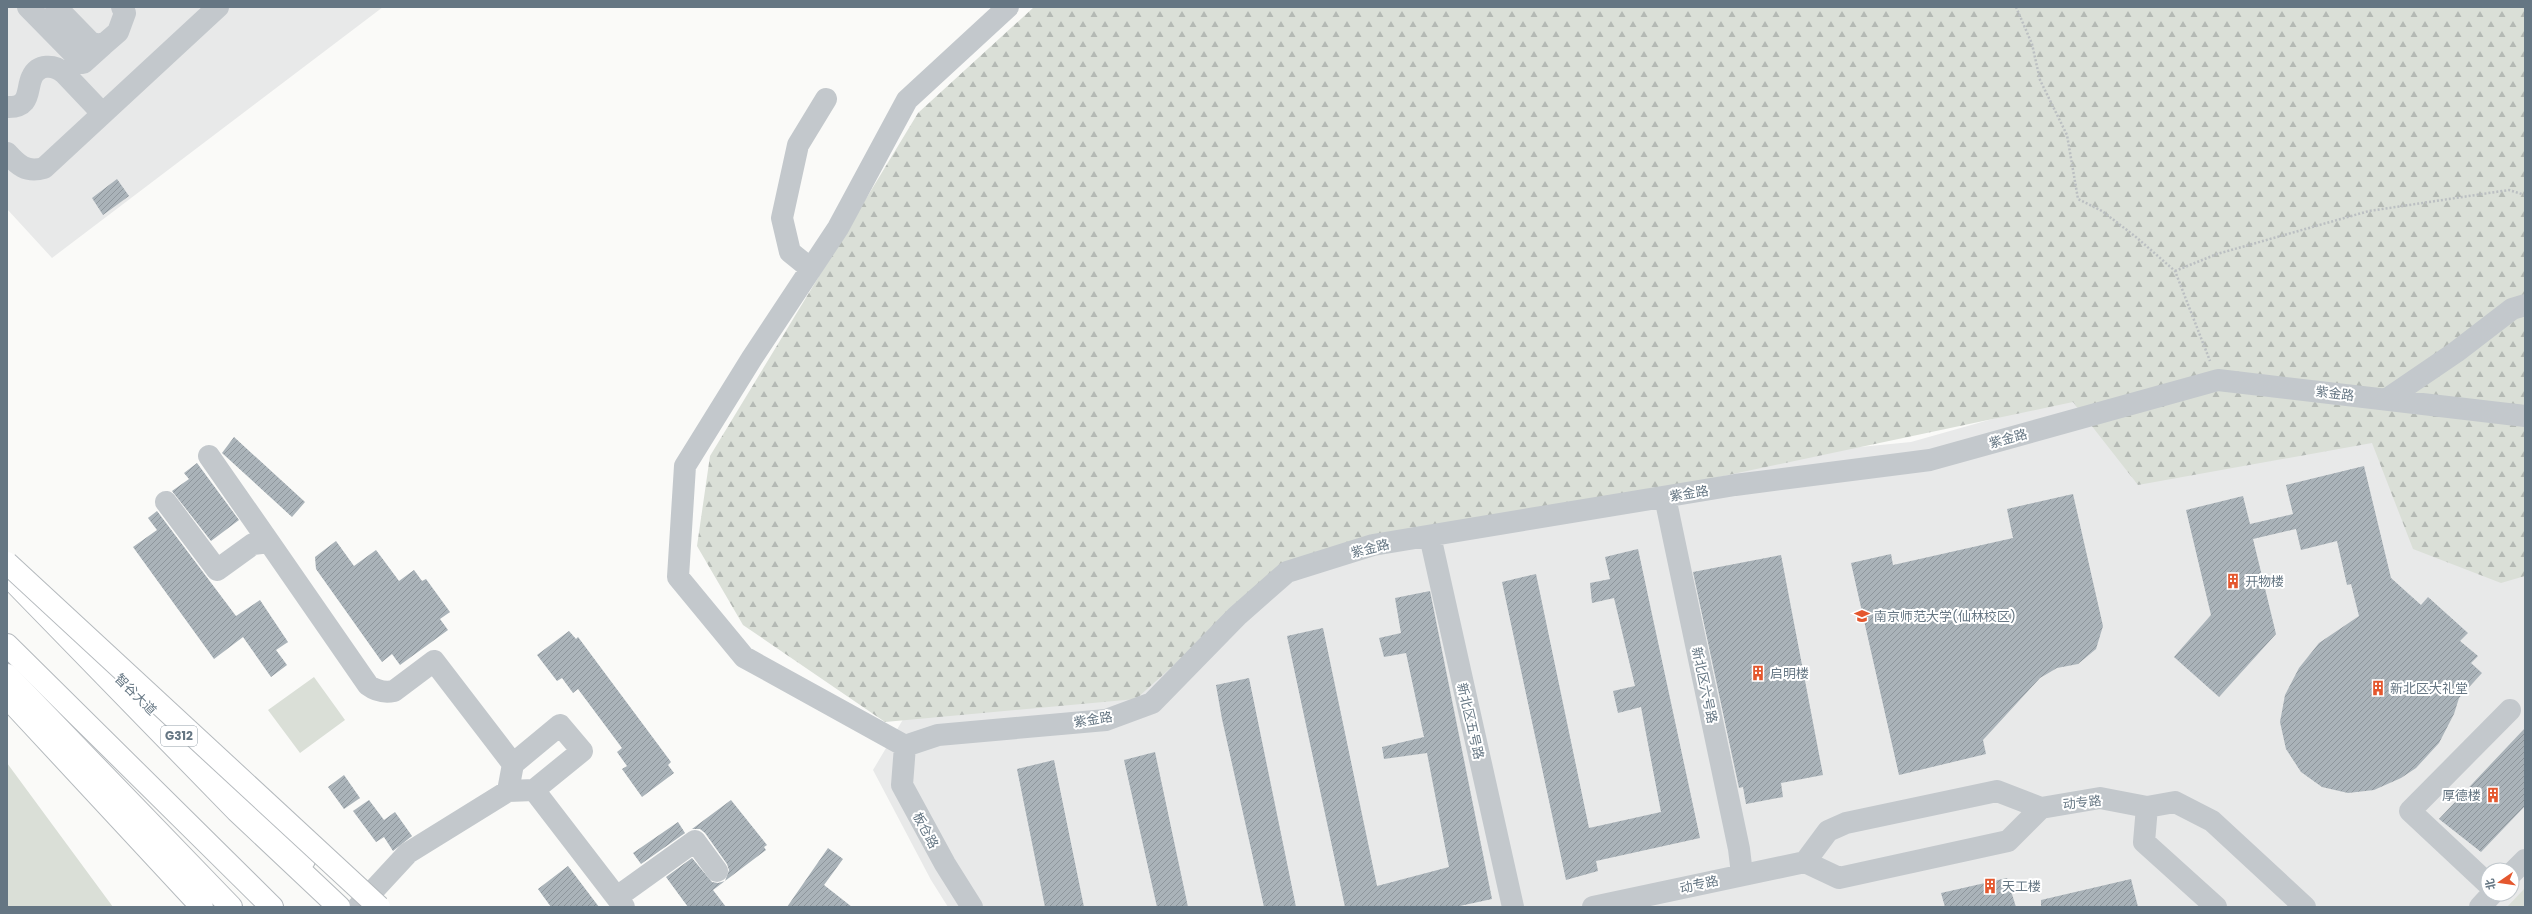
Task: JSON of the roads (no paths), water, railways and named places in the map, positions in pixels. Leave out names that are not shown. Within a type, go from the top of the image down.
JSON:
[{"type":"main road","name":"智谷大道","points":[[7,564],[352,907]]},
{"type":"main road","points":[[7,564],[379,907]]},
{"type":"main road","name":"智谷大道","points":[[7,575],[237,811],[338,907]]},
{"type":"main road","points":[[7,644],[272,907]]},
{"type":"main road","points":[[7,676],[231,907]]},
{"type":"main road","points":[[7,697],[202,907]]},
{"type":"street","points":[[28,7],[83,64],[118,32],[122,9]]},
{"type":"street","points":[[56,7],[91,43],[104,45]]},
{"type":"street","points":[[7,153],[20,166],[28,170],[44,168],[218,7]]},
{"type":"street","points":[[905,746],[744,656],[678,577],[685,466],[838,228],[907,100],[1008,7]]},
{"type":"street","points":[[8,106],[23,102],[28,96],[30,81],[37,70],[48,66],[60,69],[102,114]]},
{"type":"street","points":[[811,269],[790,252],[782,218],[798,145],[826,99]]},
{"type":"street","points":[[2387,400],[2456,352],[2512,309],[2525,305]]},
{"type":"street","name":"紫金路","points":[[905,746],[938,735],[1106,720],[1152,703],[1237,616],[1287,572],[1373,545],[1665,497],[1930,460],[2218,380],[2525,416]]},
{"type":"street","points":[[209,456],[368,685],[380,691],[394,691],[434,661],[513,764]]},
{"type":"street","name":"新北区六号路","points":[[1665,497],[1738,841],[1742,874]]},
{"type":"street","points":[[166,502],[217,570],[253,544],[269,542]]},
{"type":"street","name":"新北区五号路","points":[[1430,536],[1513,907]]},
{"type":"street","points":[[2480,877],[2410,811],[2510,710]]},
{"type":"street","points":[[358,907],[408,853],[508,791],[534,790],[582,751],[560,725],[513,764],[508,791]]},
{"type":"street","name":"板仓路","points":[[905,746],[902,785],[945,864],[972,907]]},
{"type":"street","points":[[534,790],[621,902],[695,841],[717,871]]},
{"type":"street","points":[[1998,790],[2041,808],[2008,841],[1839,878],[1805,862],[1828,831],[1846,823],[1998,790]]},
{"type":"street","name":"动专路","points":[[2041,808],[2100,798],[2146,807]]},
{"type":"street","points":[[2216,907],[2144,842],[2146,807],[2175,802],[2212,821],[2305,907]]},
{"type":"street","name":"动专路","points":[[1593,907],[1742,874],[1805,862]]},
{"type":"place","name":"开物楼","points":[[2233,581]]},
{"type":"place","name":"南京师范大学(仙林校区)","points":[[1862,616]]},
{"type":"place","name":"启明楼","points":[[1758,673]]},
{"type":"place","name":"新北区大礼堂","points":[[2378,688]]},
{"type":"place","name":"厚德楼","points":[[2493,795]]},
{"type":"place","name":"天工楼","points":[[1990,886]]}]
